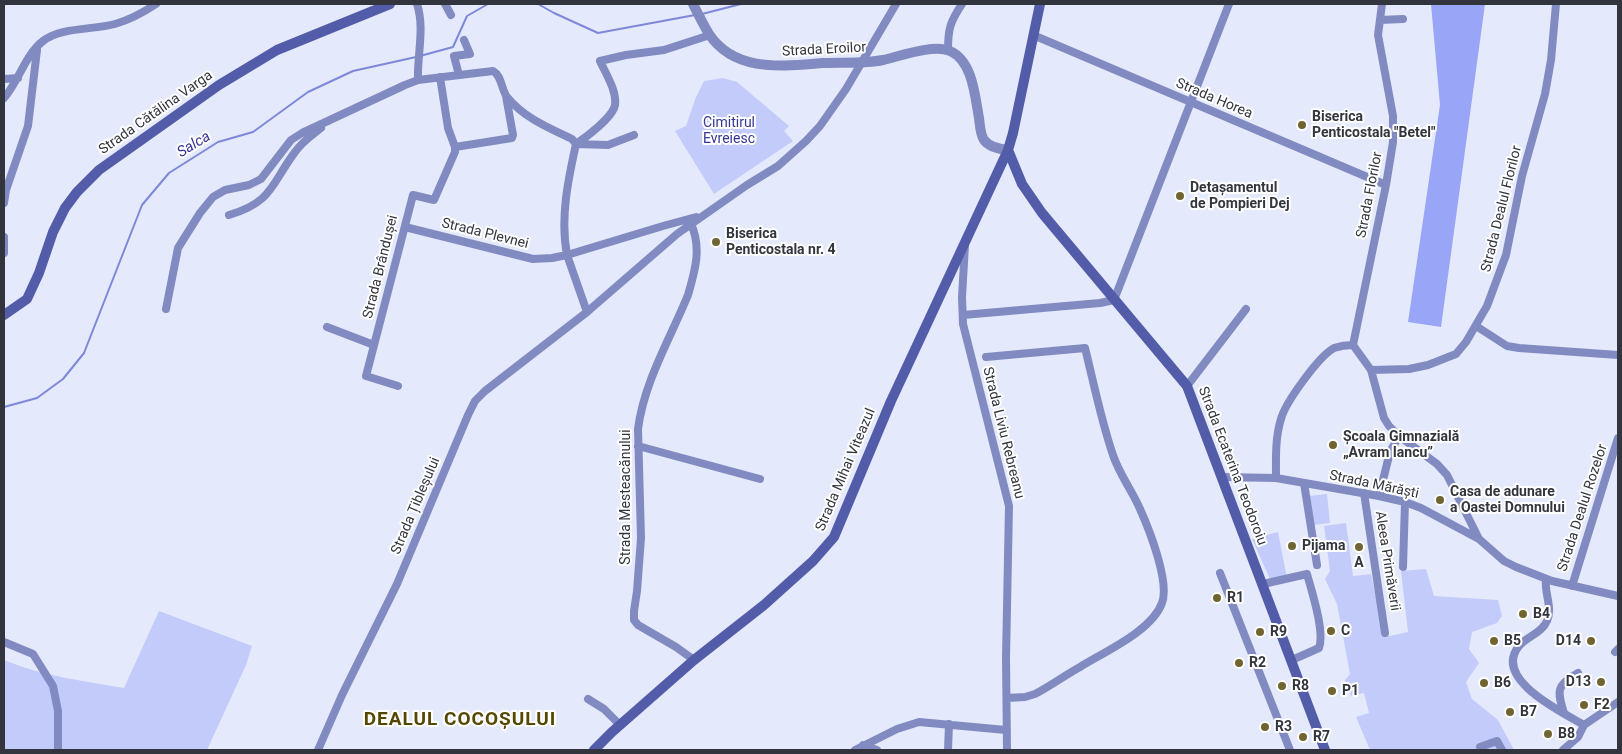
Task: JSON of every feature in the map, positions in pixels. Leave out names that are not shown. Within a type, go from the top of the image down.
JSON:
[{"type":"main road","name":"Strada Cătălina Varga","points":[[4,315],[27,299],[39,273],[53,232],[65,208],[77,192],[99,170],[219,86],[277,50],[390,4]]},
{"type":"main road","name":"Strada Mihai Viteazul","points":[[594,750],[694,660],[764,605],[814,561],[834,536],[891,401],[1008,150],[1040,4]]},
{"type":"main road","name":"Strada Ecaterina Teodoroiu","points":[[1008,150],[1016,173],[1030,198],[1187,386],[1325,750]]},
{"type":"street","points":[[4,98],[11,90],[37,46],[44,40],[52,36],[82,29],[114,24],[134,17],[156,4]]},
{"type":"street","points":[[418,4],[420,11],[418,80]]},
{"type":"street","points":[[445,4],[452,15]]},
{"type":"street","name":"Strada Eroilor","points":[[693,4],[710,35],[728,53],[757,64],[782,67],[879,61],[924,50],[948,50]]},
{"type":"street","name":"Strada Țibleșului","points":[[318,750],[338,704],[397,584],[475,401],[485,391],[587,312],[654,253],[700,216],[778,166],[806,141],[820,126],[862,62],[896,4]]},
{"type":"street","points":[[962,4],[948,28],[948,50],[960,58],[967,68],[983,138],[990,145],[1008,150]]},
{"type":"street","points":[[963,315],[1100,303],[1114,300],[1229,4]]},
{"type":"street","name":"Strada Florilor","points":[[1353,345],[1386,185],[1394,130],[1379,48],[1378,36],[1382,4]]},
{"type":"street","name":"Strada Dealul Florilor","points":[[1371,370],[1409,369],[1428,366],[1456,354],[1466,342],[1487,306],[1506,255],[1522,176],[1549,76],[1556,4]]},
{"type":"street","points":[[1380,20],[1403,19]]},
{"type":"street","name":"Strada Horea","points":[[1033,34],[1386,185]]},
{"type":"street","points":[[587,312],[564,241],[566,200],[568,178],[576,144],[613,111],[615,105],[614,93],[600,60],[664,50],[710,35]]},
{"type":"street","points":[[458,75],[454,56],[470,54],[464,40]]},
{"type":"street","points":[[4,203],[6,190],[28,126],[37,46]]},
{"type":"street","points":[[166,309],[178,248],[185,235],[213,197],[225,190],[250,184],[260,179],[291,140],[302,133],[330,121],[373,98],[418,80],[440,77],[493,71],[499,78],[506,96],[512,138],[455,147],[448,128],[440,77]]},
{"type":"street","points":[[4,79],[18,78]]},
{"type":"street","points":[[506,96],[535,122],[572,139],[576,144],[608,145],[634,134]]},
{"type":"street","points":[[229,215],[253,206],[267,196],[299,147],[330,121]]},
{"type":"street","name":"Strada Brândușei","points":[[398,386],[366,376],[413,195],[434,200],[455,152],[455,147]]},
{"type":"street","name":"Strada Țibleșului","points":[[567,255],[700,216]]},
{"type":"street","name":"Strada Mesteacănului","points":[[690,224],[697,242],[696,264],[688,295],[644,400],[638,429],[641,538],[634,620],[638,625],[694,660]]},
{"type":"street","name":"Strada Plevnei","points":[[404,227],[533,259],[567,255]]},
{"type":"street","points":[[4,237],[4,253]]},
{"type":"street","name":"Strada Liviu Rebreanu","points":[[965,243],[963,315],[968,345],[1009,506],[1006,658],[1007,750]]},
{"type":"street","points":[[1187,386],[1246,309]]},
{"type":"street","points":[[1476,326],[1507,346],[1618,355]]},
{"type":"street","points":[[327,328],[374,345]]},
{"type":"street","points":[[1276,478],[1280,422],[1289,402],[1328,352],[1334,348],[1353,345],[1371,370],[1384,418],[1398,436],[1437,464],[1447,475],[1479,539]]},
{"type":"street","points":[[986,357],[1085,348],[1112,454],[1118,470],[1140,508],[1162,570],[1164,592],[1163,603],[1157,613],[1148,624],[1132,636],[1034,694],[1025,697],[1007,698]]},
{"type":"street","points":[[1379,496],[1390,452],[1398,436]]},
{"type":"street","name":"Strada Dealul Rozelor","points":[[1572,586],[1618,438]]},
{"type":"street","points":[[638,446],[760,479]]},
{"type":"street","name":"Strada Mărăști","points":[[1222,477],[1276,478],[1405,502],[1422,508],[1479,539],[1504,561],[1546,579],[1618,596]]},
{"type":"street","points":[[1304,483],[1317,565]]},
{"type":"street","name":"Aleea Primăverii","points":[[1364,493],[1385,632]]},
{"type":"street","points":[[1403,567],[1405,502]]},
{"type":"street","points":[[1220,574],[1290,750]]},
{"type":"street","points":[[1263,584],[1308,574],[1321,642],[1319,648],[1292,660]]},
{"type":"street","points":[[1546,579],[1550,610],[1547,621],[1542,629],[1518,646],[1513,657],[1514,670],[1520,681],[1529,690],[1584,725]]},
{"type":"street","points":[[4,642],[33,654],[53,686],[58,711],[58,750]]},
{"type":"street","points":[[1564,713],[1559,696],[1560,686],[1565,680],[1578,673]]},
{"type":"street","points":[[588,699],[604,709],[620,725]]},
{"type":"street","points":[[1563,750],[1578,737],[1584,725],[1618,702]]},
{"type":"street","points":[[855,750],[897,729],[919,722],[1006,730]]},
{"type":"street","points":[[948,750],[949,724]]},
{"type":"street","points":[[1480,747],[1497,741],[1502,750]]},
{"type":"street","points":[[863,745],[877,750]]},
{"type":"green space","name":"Cimitirul Evreiesc","points":[[723,78],[737,82],[789,126],[784,131],[793,141],[714,194],[675,131],[686,126],[704,81]]},
{"type":"green space","points":[[1327,494],[1330,523],[1313,525],[1309,496]]},
{"type":"green space","points":[[1346,523],[1353,576],[1371,574],[1385,637],[1408,632],[1401,571],[1426,569],[1434,596],[1498,600],[1502,616],[1497,623],[1472,632],[1469,649],[1479,663],[1466,682],[1472,699],[1498,720],[1514,750],[1370,750],[1356,717],[1369,713],[1364,693],[1351,696],[1345,680],[1350,674],[1337,604],[1325,579],[1330,571],[1324,526]]},
{"type":"green space","points":[[1278,532],[1287,578],[1271,581],[1252,539]]},
{"type":"green space","points":[[159,611],[252,646],[246,665],[207,750],[4,750],[4,660],[48,674],[124,688]]},
{"type":"shaded area","points":[[1431,4],[1485,4],[1441,327],[1408,322],[1440,105]]},
{"type":"waterway","name":"Salca","points":[[420,56],[453,47],[467,16],[488,4]]},
{"type":"waterway","name":"Salca","points":[[538,4],[598,33],[695,15]]},
{"type":"waterway","name":"Salca","points":[[702,14],[741,4]]},
{"type":"waterway","name":"Salca","points":[[4,407],[37,398],[63,379],[84,353],[142,205],[169,173],[218,142],[253,132],[308,92],[353,71],[416,57]]},
{"type":"place","name":"Biserica Penticostala \"Betel\"","points":[[1302,125]]},
{"type":"place","name":"Detașamentul de Pompieri Dej","points":[[1180,196]]},
{"type":"place","name":"Biserica Penticostala nr. 4","points":[[716,242]]},
{"type":"place","name":"Școala Gimnazială „Avram Iancu”","points":[[1333,445]]},
{"type":"place","name":"Casa de adunare a Oastei Domnului","points":[[1440,500]]},
{"type":"place","name":"Pijama","points":[[1292,546]]},
{"type":"place","name":"A","points":[[1359,547]]},
{"type":"place","name":"R1","points":[[1217,598]]},
{"type":"place","name":"B4","points":[[1523,614]]},
{"type":"place","name":"C","points":[[1331,631]]},
{"type":"place","name":"R9","points":[[1260,632]]},
{"type":"place","name":"B5","points":[[1494,641]]},
{"type":"place","name":"D14","points":[[1591,641]]},
{"type":"place","name":"R2","points":[[1239,663]]},
{"type":"place","name":"D13","points":[[1601,682]]},
{"type":"place","name":"B6","points":[[1484,683]]},
{"type":"place","name":"R8","points":[[1282,686]]},
{"type":"place","name":"P1","points":[[1332,691]]},
{"type":"place","name":"F2","points":[[1584,705]]},
{"type":"place","name":"B7","points":[[1510,712]]},
{"type":"place","name":"R3","points":[[1265,727]]},
{"type":"place","name":"B8","points":[[1548,734]]},
{"type":"place","name":"R7","points":[[1303,737]]},
{"type":"district","name":"DEALUL COCOȘULUI","points":[[460,720]]}]
